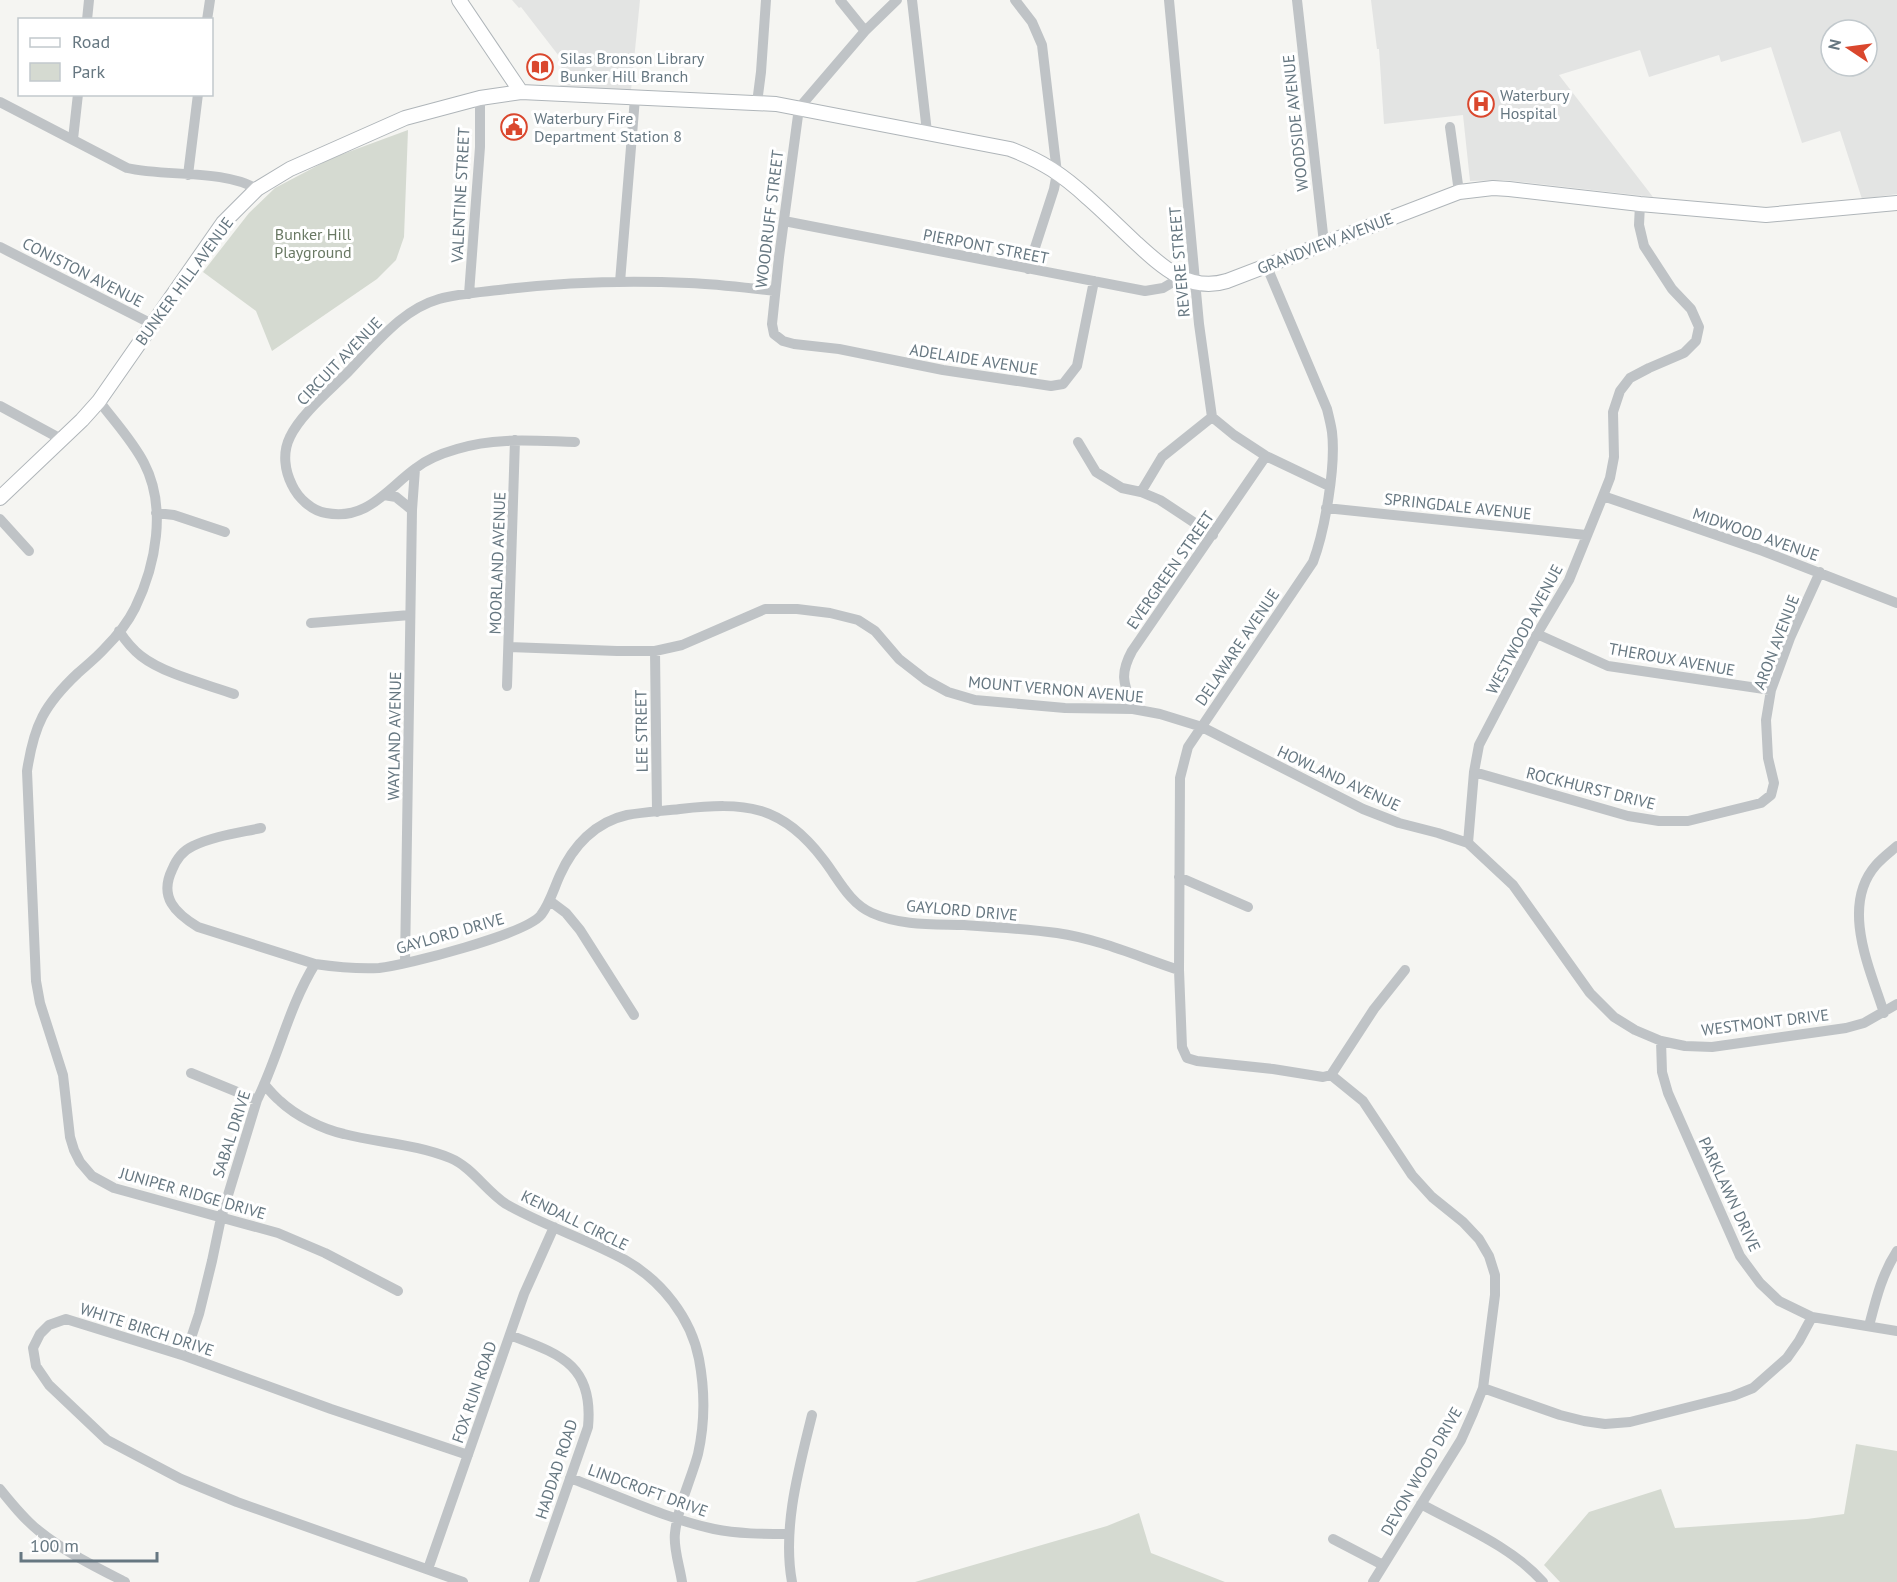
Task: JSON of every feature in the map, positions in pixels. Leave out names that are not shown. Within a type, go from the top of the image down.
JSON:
[{"type":"main road","points":[[459,0],[521,92]]},
{"type":"main road","name":"BUNKER HILL AVENUE","points":[[0,498],[99,401],[223,223],[257,189],[290,169],[405,118],[480,98],[521,92],[776,104],[799,108]]},
{"type":"main road","name":"GRANDVIEW AVENUE","points":[[799,108],[1011,149],[1035,158],[1087,196],[1158,263],[1180,278],[1196,283],[1223,282],[1459,192],[1493,188],[1766,215],[1897,203]]},
{"type":"street","points":[[87,18],[89,0]]},
{"type":"street","points":[[207,18],[210,0]]},
{"type":"street","points":[[757,103],[766,0]]},
{"type":"street","points":[[840,0],[865,31]]},
{"type":"street","points":[[799,108],[865,31],[897,0]]},
{"type":"street","points":[[912,0],[927,132]]},
{"type":"street","points":[[1015,0],[1032,22],[1042,45],[1057,173],[1054,189],[1028,268]]},
{"type":"street","name":"REVERE STREET","points":[[1169,0],[1199,324],[1212,417]]},
{"type":"street","name":"WOODSIDE AVENUE","points":[[1297,0],[1324,243]]},
{"type":"street","points":[[73,139],[78,96]]},
{"type":"street","points":[[188,175],[198,96]]},
{"type":"street","name":"VALENTINE STREET","points":[[469,294],[477,188],[480,98]]},
{"type":"street","points":[[620,282],[635,98]]},
{"type":"street","points":[[0,102],[127,168],[246,183],[257,189]]},
{"type":"street","name":"WOODRUFF STREET","points":[[774,334],[772,324],[775,291],[799,108]]},
{"type":"street","points":[[1450,127],[1459,192]]},
{"type":"street","name":"WESTWOOD AVENUE","points":[[1468,843],[1474,772],[1479,745],[1569,580],[1603,496],[1610,478],[1614,457],[1613,412],[1620,391],[1630,378],[1684,353],[1696,341],[1699,327],[1691,309],[1672,289],[1644,246],[1639,225],[1640,204]]},
{"type":"street","name":"PIERPONT STREET","points":[[784,221],[1145,291],[1162,288],[1180,278]]},
{"type":"street","name":"CONISTON AVENUE","points":[[0,247],[152,324]]},
{"type":"street","name":"DELAWARE AVENUE","points":[[1266,267],[1327,409],[1332,431],[1333,451],[1326,508],[1319,545],[1312,562],[1188,747],[1180,778],[1179,970],[1182,1047],[1187,1058],[1197,1061],[1323,1077],[1331,1075]]},
{"type":"street","name":"ADELAIDE AVENUE","points":[[774,334],[783,341],[794,344],[839,349],[943,370],[1051,386],[1063,384],[1077,366],[1094,281]]},
{"type":"street","name":"CIRCUIT AVENUE","points":[[575,442],[515,440],[457,449],[424,462],[372,505],[356,513],[325,513],[311,507],[296,494],[288,476],[285,457],[290,438],[318,402],[400,320],[416,309],[438,299],[541,285],[620,282],[690,283],[775,291]]},
{"type":"street","name":"JUNIPER RIDGE DRIVE","points":[[99,401],[131,442],[144,464],[152,485],[156,513],[156,539],[152,560],[134,610],[104,650],[76,675],[43,713],[30,747],[27,771],[36,981],[63,1075],[70,1137],[80,1162],[92,1176],[114,1188],[278,1233],[325,1253],[398,1290]]},
{"type":"street","points":[[0,406],[61,439]]},
{"type":"street","points":[[1141,492],[1162,457],[1212,417],[1266,456],[1329,486]]},
{"type":"street","name":"MOORLAND AVENUE","points":[[507,686],[515,440]]},
{"type":"street","points":[[1078,442],[1096,472],[1122,488],[1141,492],[1160,500],[1213,535]]},
{"type":"street","name":"EVERGREEN STREET","points":[[1132,709],[1125,687],[1124,667],[1132,651],[1266,456]]},
{"type":"street","name":"WAYLAND AVENUE","points":[[405,963],[412,510],[415,469]]},
{"type":"street","points":[[384,495],[396,497],[412,510]]},
{"type":"street","name":"MIDWOOD AVENUE","points":[[1603,496],[1820,572],[1897,603]]},
{"type":"street","name":"SPRINGDALE AVENUE","points":[[1326,508],[1586,535]]},
{"type":"street","points":[[156,513],[174,515],[225,532]]},
{"type":"street","points":[[0,519],[29,551]]},
{"type":"street","name":"ARON AVENUE","points":[[1771,795],[1774,783],[1768,758],[1766,720],[1771,690],[1790,638],[1820,572]]},
{"type":"street","name":"MOUNT VERNON AVENUE","points":[[509,647],[656,651],[682,645],[765,609],[797,609],[830,613],[858,620],[875,631],[899,658],[926,680],[948,692],[975,700],[1065,708],[1132,709],[1202,726]]},
{"type":"street","points":[[311,623],[410,615]]},
{"type":"street","points":[[119,631],[142,657],[163,669],[234,694]]},
{"type":"street","name":"THEROUX AVENUE","points":[[1538,634],[1608,666],[1771,690]]},
{"type":"street","name":"LEE STREET","points":[[656,651],[657,812]]},
{"type":"street","name":"HOWLAND AVENUE","points":[[1202,726],[1363,809],[1398,823],[1468,843]]},
{"type":"street","name":"ROCKHURST DRIVE","points":[[1474,772],[1628,816],[1659,821],[1688,821],[1761,802],[1771,795]]},
{"type":"street","name":"GAYLORD DRIVE","points":[[261,828],[226,835],[192,846],[181,854],[168,878],[167,895],[173,907],[183,918],[198,927],[315,964],[379,968],[498,937],[524,927],[539,917],[549,901],[569,856],[583,839],[603,824],[625,816],[726,805],[761,809],[786,822],[809,841],[844,890],[871,913],[909,923],[968,925],[1057,933],[1092,941],[1179,970]]},
{"type":"street","name":"WESTMONT DRIVE","points":[[1468,843],[1513,885],[1590,993],[1614,1017],[1635,1030],[1661,1041],[1685,1046],[1712,1047],[1846,1028],[1864,1023],[1897,1004]]},
{"type":"street","points":[[1884,1013],[1858,925],[1865,882],[1876,865],[1897,846]]},
{"type":"street","points":[[1179,878],[1248,907]]},
{"type":"street","points":[[549,901],[566,913],[580,930],[634,1015]]},
{"type":"street","name":"SABAL DRIVE","points":[[184,1356],[199,1314],[221,1218],[257,1100],[302,986],[315,964]]},
{"type":"street","points":[[1331,1075],[1374,1010],[1405,970]]},
{"type":"street","name":"PARKLAWN DRIVE","points":[[1661,1041],[1662,1072],[1668,1093],[1740,1256],[1761,1283],[1779,1301],[1812,1317],[1897,1331]]},
{"type":"street","points":[[191,1073],[257,1100]]},
{"type":"street","name":"DEVON WOOD DRIVE","points":[[1331,1075],[1363,1101],[1412,1175],[1432,1197],[1463,1222],[1479,1239],[1490,1256],[1495,1275],[1495,1295],[1483,1388],[1461,1440],[1373,1582]]},
{"type":"street","name":"KENDALL CIRCLE","points":[[264,1084],[280,1101],[301,1116],[321,1126],[342,1134],[401,1144],[454,1159],[506,1203],[627,1261],[652,1280],[674,1303],[690,1327],[699,1358],[704,1396],[698,1455],[675,1535],[682,1582]]},
{"type":"street","name":"FOX RUN ROAD","points":[[428,1569],[524,1294],[554,1227]]},
{"type":"street","points":[[1869,1326],[1887,1266],[1897,1251]]},
{"type":"street","points":[[1483,1388],[1584,1421],[1605,1424],[1630,1422],[1733,1396],[1753,1388],[1787,1358],[1812,1317]]},
{"type":"street","name":"WHITE BIRCH DRIVE","points":[[463,1582],[237,1502],[181,1479],[107,1440],[49,1385],[36,1366],[33,1348],[40,1334],[49,1325],[66,1319],[184,1356],[468,1455]]},
{"type":"street","name":"HADDAD ROAD","points":[[510,1335],[551,1351],[572,1365],[585,1388],[590,1407],[588,1426],[534,1582]]},
{"type":"street","points":[[792,1582],[788,1534],[802,1453],[812,1415]]},
{"type":"street","name":"LINDCROFT DRIVE","points":[[570,1478],[678,1519],[715,1529],[788,1534]]},
{"type":"street","points":[[0,1489],[17,1511],[39,1532],[85,1561],[125,1582]]},
{"type":"street","points":[[1422,1504],[1508,1551],[1528,1566],[1543,1582]]},
{"type":"street","points":[[1333,1539],[1383,1565]]},
{"type":"shaded area","points":[[512,0],[640,0],[631,90],[560,88],[562,60],[521,7],[519,8]]},
{"type":"shaded area","name":"Waterbury Hospital","points":[[1371,0],[1897,0],[1897,194],[1862,199],[1840,131],[1802,143],[1771,47],[1721,62],[1719,55],[1649,77],[1640,50],[1559,75],[1653,197],[1504,180],[1470,181],[1463,115],[1384,124],[1379,49],[1377,49]]},
{"type":"green space","name":"Bunker Hill Playground","points":[[408,130],[404,237],[396,260],[377,279],[272,351],[256,311],[203,272],[249,213],[275,188],[332,158]]},
{"type":"green space","points":[[1856,1444],[1897,1451],[1897,1582],[1560,1582],[1544,1565],[1589,1512],[1661,1489],[1675,1528],[1807,1519],[1844,1514]]},
{"type":"green space","points":[[1139,1513],[1151,1553],[1225,1582],[915,1582],[1107,1526]]},
{"type":"place","name":"Silas Bronson Library Bunker Hill Branch","points":[[540,67]]},
{"type":"place","name":"Waterbury Hospital","points":[[1481,104]]},
{"type":"place","name":"Waterbury Fire Department Station 8","points":[[514,127]]}]
